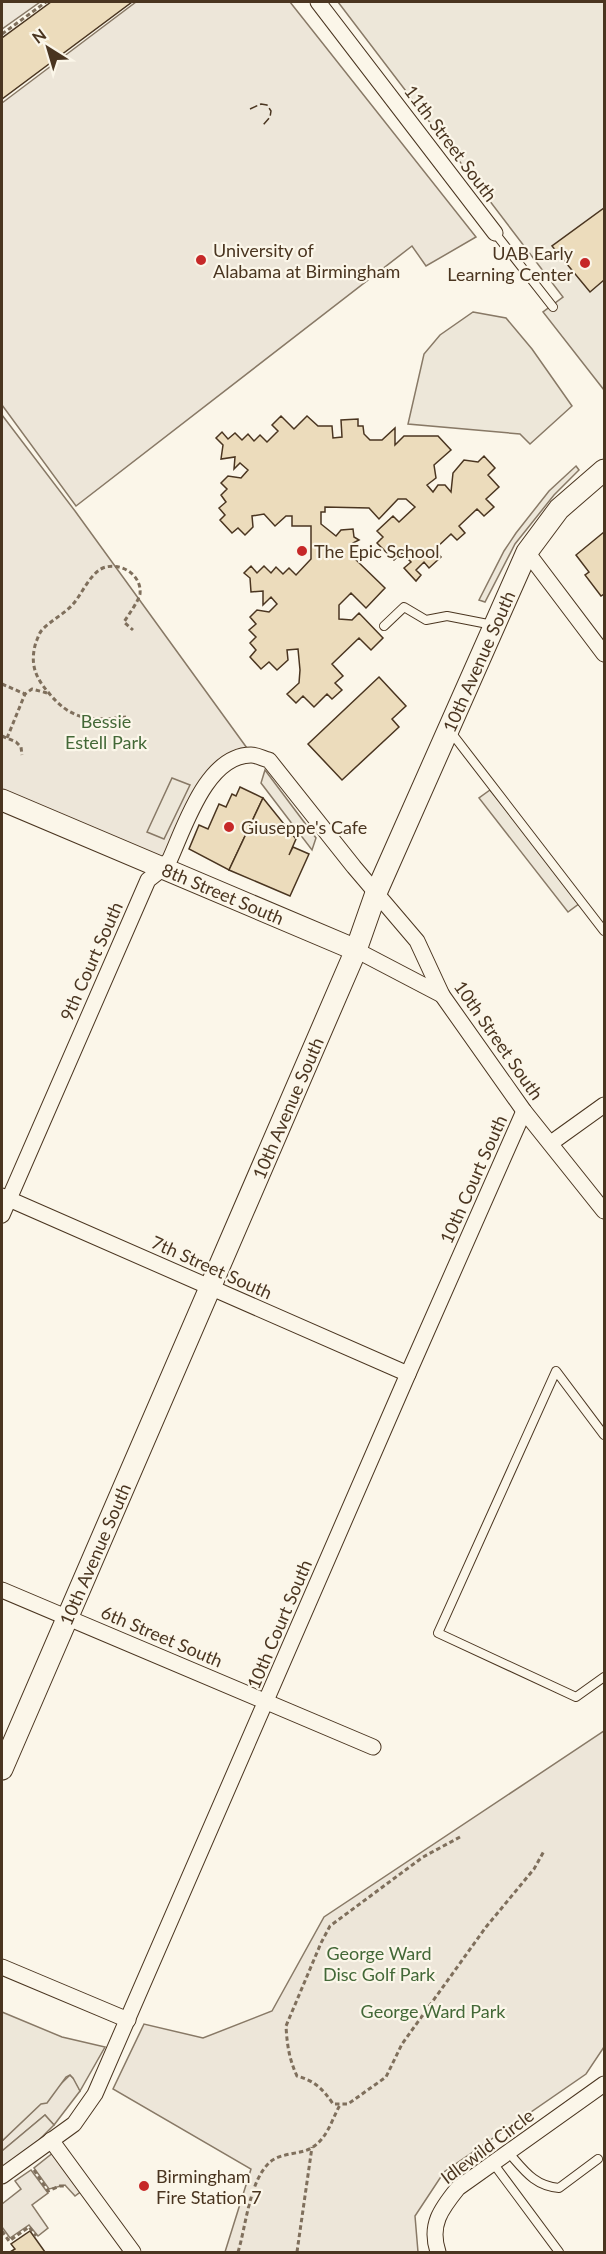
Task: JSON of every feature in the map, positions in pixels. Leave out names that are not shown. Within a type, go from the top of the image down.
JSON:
[{"type":"street","name":"11th Street South","points":[[318,2],[495,233]]},
{"type":"street","name":"10th Avenue South","points":[[2,1769],[356,950],[376,893],[527,552],[559,509],[604,470]]},
{"type":"street","points":[[527,552],[604,654]]},
{"type":"street","name":"10th Street South","points":[[252,755],[269,760],[417,941],[442,995],[524,1111],[604,1211]]},
{"type":"street","name":"9th Court South","points":[[2,1215],[5,1197],[148,880],[170,859],[207,781],[227,764],[252,755]]},
{"type":"street","name":"8th Street South","points":[[2,800],[356,950],[442,995]]},
{"type":"street","points":[[551,1143],[604,1105]]},
{"type":"street","name":"10th Court South","points":[[2,2176],[74,2124],[95,2094],[524,1111]]},
{"type":"street","name":"7th Street South","points":[[5,1197],[408,1374]]},
{"type":"street","name":"6th Street South","points":[[2,1590],[373,1747]]},
{"type":"street","points":[[2,1967],[128,2019]]},
{"type":"street","name":"Idlewild Circle","points":[[438,2253],[433,2238],[441,2209],[458,2188],[602,2084]]},
{"type":"street","points":[[51,2140],[133,2253]]},
{"type":"lane","name":"11th Street South","points":[[495,233],[553,307]]},
{"type":"lane","points":[[384,626],[404,607],[426,620],[447,616],[494,625]]},
{"type":"lane","points":[[448,729],[604,932]]},
{"type":"lane","points":[[604,1435],[556,1371],[438,1632],[576,1697],[604,1677]]},
{"type":"lane","points":[[508,2152],[529,2176],[545,2187],[559,2188],[598,2159]]},
{"type":"lane","points":[[493,2163],[559,2253]]},
{"type":"path","points":[[2,34],[46,2]]},
{"type":"path","points":[[126,717],[97,721],[75,715],[61,706],[48,693],[34,670],[32,659],[40,631],[71,606],[96,571],[108,566],[123,568],[133,573],[138,579],[140,596],[124,622],[133,630]]},
{"type":"path","points":[[2,684],[25,694]]},
{"type":"path","points":[[7,738],[25,694],[32,689],[48,693]]},
{"type":"path","points":[[2,736],[21,747],[22,755]]},
{"type":"path","points":[[460,1837],[423,1857],[330,1926],[321,1943],[286,2026],[286,2038],[290,2061],[297,2076],[311,2080],[323,2089],[333,2104],[348,2104],[386,2077],[408,2035],[486,1928],[534,1869],[544,1851]]},
{"type":"path","points":[[238,2253],[250,2202],[260,2174],[271,2161],[312,2147],[332,2123],[340,2105]]},
{"type":"path","points":[[297,2253],[312,2147]]},
{"type":"path","points":[[33,2168],[48,2191],[60,2186],[65,2186],[69,2191]]},
{"type":"path","points":[[2,2231],[9,2241],[29,2227],[36,2236]]},
{"type":"green space","points":[[2,2],[40,2],[2,29]]},
{"type":"green space","name":"University of Alabama at Birmingham","points":[[136,2],[290,2],[476,237],[426,266],[412,246],[76,506],[2,405],[2,103]]},
{"type":"green space","name":"Bessie Estell Park","points":[[2,415],[75,511],[252,755],[227,764],[162,869],[2,800]]},
{"type":"green space","name":"George Ward Park","points":[[604,1731],[604,2047],[586,2074],[444,2172],[415,2216],[418,2252],[225,2252],[251,2169],[113,2089],[144,2024],[203,2038],[272,2011],[324,1917]]},
{"type":"green space","points":[[70,2075],[77,2082],[80,2091],[54,2125],[45,2115],[2,2151],[2,2141]]},
{"type":"green space","points":[[54,2152],[83,2190],[75,2196],[65,2185],[49,2189],[34,2168]]},
{"type":"green space","points":[[31,2170],[48,2193],[32,2205],[48,2228],[38,2236],[29,2225],[10,2238],[2,2227],[2,2204],[21,2189],[15,2181]]},
{"type":"shaded area","points":[[338,2],[604,2],[604,390],[543,312],[563,297]]},
{"type":"shaded area","points":[[473,312],[506,318],[532,349],[572,406],[530,444],[520,434],[408,424],[424,354],[440,335]]},
{"type":"shaded area","points":[[576,466],[579,470],[554,495],[515,544],[485,602],[479,600],[504,551],[516,533],[549,491]]},
{"type":"shaded area","points":[[265,770],[316,838],[312,850],[261,783]]},
{"type":"shaded area","points":[[172,778],[190,785],[164,839],[147,832]]},
{"type":"shaded area","points":[[490,790],[580,903],[568,912],[479,798]]},
{"type":"shaded area","points":[[2,2012],[62,2037],[105,2047],[80,2091],[70,2075],[66,2077],[47,2103],[41,2104],[2,2141]]},
{"type":"shaded area","points":[[45,2115],[54,2125],[39,2140],[2,2168],[2,2151]]},
{"type":"building","points":[[51,2],[132,2],[2,99],[2,38]]},
{"type":"building","name":"UAB Early Learning Center","points":[[604,208],[604,280],[590,292],[552,246]]},
{"type":"building","name":"The Epic School","points":[[281,416],[294,429],[307,416],[318,426],[332,426],[333,438],[342,437],[341,420],[358,419],[358,426],[363,426],[364,434],[370,440],[382,440],[395,428],[395,445],[404,436],[438,436],[451,450],[434,465],[436,478],[427,485],[433,492],[438,485],[445,485],[451,492],[453,473],[464,460],[478,462],[484,456],[495,468],[488,475],[499,487],[486,499],[494,507],[484,516],[477,509],[459,526],[465,533],[457,540],[451,534],[434,550],[441,557],[429,568],[424,562],[416,570],[421,575],[416,581],[404,568],[411,562],[402,553],[394,560],[377,543],[383,537],[377,531],[393,516],[399,522],[415,507],[406,499],[398,499],[379,519],[369,508],[325,507],[325,512],[321,512],[321,524],[336,536],[341,530],[353,529],[354,537],[359,540],[353,543],[353,557],[385,588],[366,608],[351,593],[339,605],[339,619],[352,620],[359,613],[383,638],[371,650],[359,638],[332,664],[343,676],[335,683],[342,690],[332,699],[327,694],[314,707],[303,696],[296,703],[287,694],[299,683],[298,649],[287,650],[288,660],[277,670],[269,662],[261,669],[250,657],[256,650],[250,643],[256,637],[249,630],[256,624],[250,617],[257,610],[269,612],[277,604],[271,597],[263,605],[263,591],[251,592],[250,578],[244,573],[251,566],[257,573],[264,566],[271,573],[276,567],[283,574],[289,568],[296,575],[311,559],[311,526],[292,526],[292,516],[286,516],[275,526],[264,514],[252,516],[253,527],[245,535],[238,528],[232,533],[220,520],[225,515],[219,508],[226,502],[221,495],[227,489],[221,483],[228,476],[241,478],[248,470],[240,463],[234,469],[235,457],[221,459],[223,445],[216,438],[222,432],[228,439],[235,433],[242,440],[248,434],[254,441],[260,435],[267,442],[278,431],[272,425]]},
{"type":"building","points":[[604,532],[604,594],[601,596],[585,575],[589,572],[576,555]]},
{"type":"building","points":[[379,677],[406,706],[392,719],[399,727],[342,780],[308,744]]},
{"type":"building","name":"Giuseppe's Cafe","points":[[240,787],[263,798],[229,870],[189,849],[199,825],[208,829],[219,804],[226,807],[232,794],[236,796]]},
{"type":"building","points":[[263,798],[296,839],[289,855],[293,847],[309,854],[290,896],[229,870]]},
{"type":"building","points":[[30,2231],[45,2252],[10,2252],[15,2249],[11,2244]]},
{"type":"fence","points":[[250,109],[261,104],[267,105],[271,111],[270,117],[263,125]]},
{"type":"place","name":"University of Alabama at Birmingham","points":[[201,260]]},
{"type":"place","name":"UAB Early Learning Center","points":[[585,263]]},
{"type":"place","name":"The Epic School","points":[[302,551]]},
{"type":"place","name":"Giuseppe's Cafe","points":[[229,827]]},
{"type":"place","name":"Birmingham Fire Station 7","points":[[144,2186]]},
{"type":"park label","name":"George Ward Disc Golf Park","points":[[379,1963]]}]
